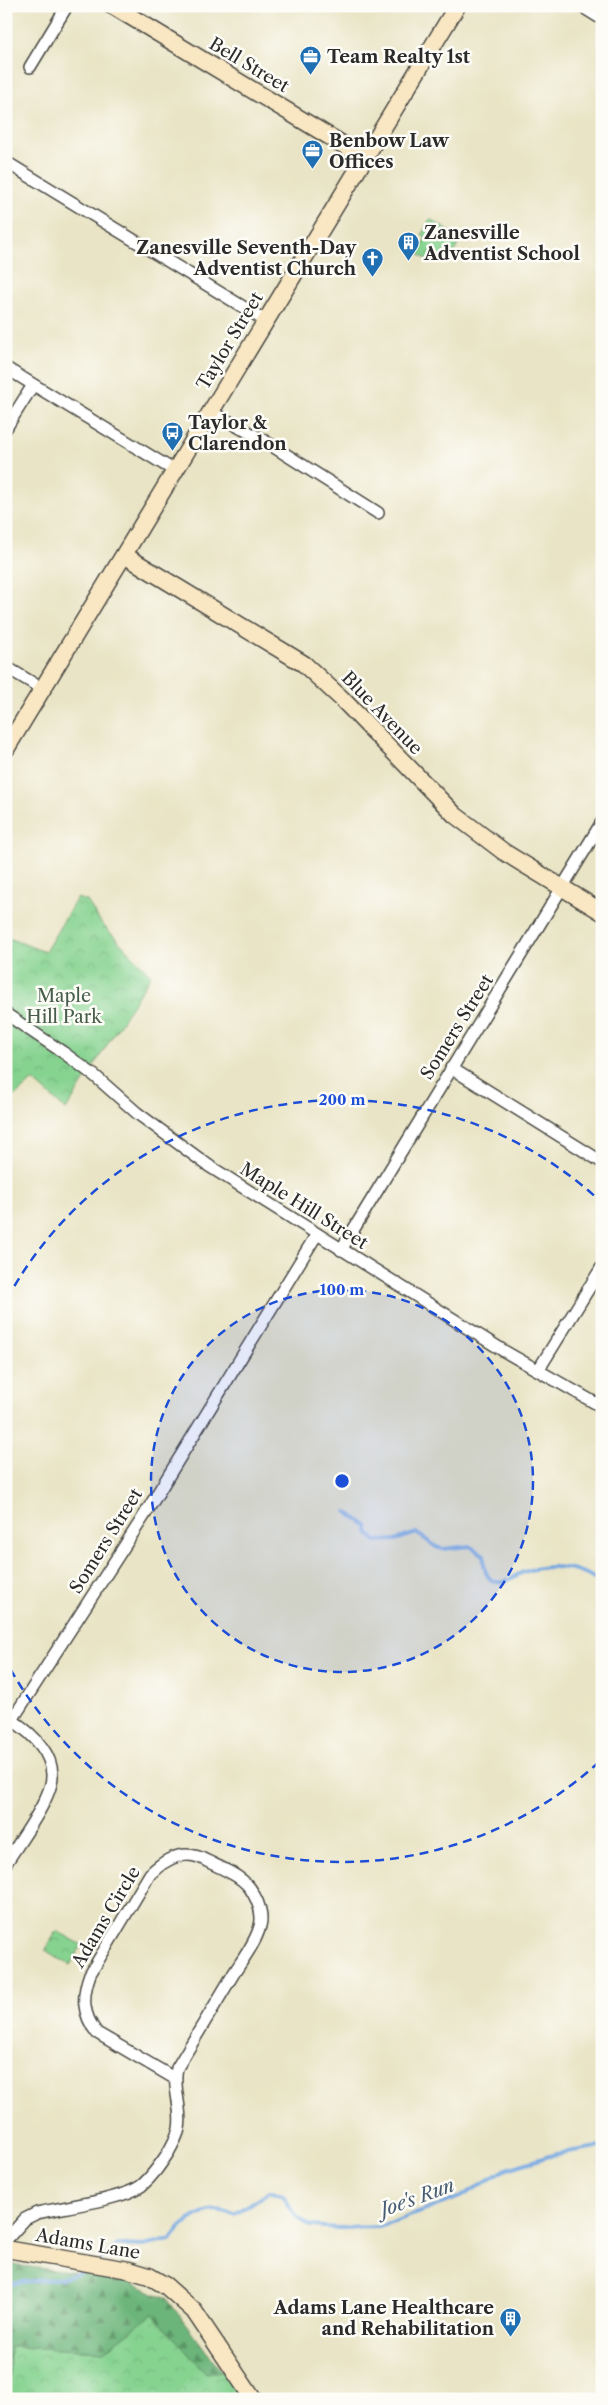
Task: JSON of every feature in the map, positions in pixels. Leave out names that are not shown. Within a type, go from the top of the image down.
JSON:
[{"type":"street","points":[[30,67],[67,6]]},
{"type":"street","name":"Bell Street","points":[[113,6],[365,158]]},
{"type":"street","name":"Taylor Street","points":[[6,749],[41,688],[124,555],[457,6]]},
{"type":"street","points":[[581,6],[602,19]]},
{"type":"street","points":[[6,162],[266,321]]},
{"type":"street","points":[[6,368],[175,471]]},
{"type":"street","points":[[6,428],[33,384]]},
{"type":"street","points":[[211,412],[263,440],[378,513]]},
{"type":"street","name":"Blue Avenue","points":[[124,555],[304,664],[342,699],[455,815],[504,852],[602,912]]},
{"type":"street","points":[[6,667],[41,688]]},
{"type":"street","name":"Somers Street","points":[[341,1250],[602,822]]},
{"type":"street","name":"Maple Hill Street","points":[[6,1014],[95,1076],[137,1113],[209,1166],[514,1357],[540,1369],[598,1404]]},
{"type":"street","points":[[451,1068],[602,1162]]},
{"type":"street","name":"Somers Street","points":[[6,1863],[44,1802],[52,1774],[41,1747],[28,1730],[9,1719],[142,1519],[316,1234]]},
{"type":"street","points":[[540,1369],[602,1267]]},
{"type":"street","name":"Adams Circle","points":[[188,1855],[203,1858],[244,1881],[253,1892],[261,1915],[260,1927],[248,1950],[177,2068],[174,2078],[97,2033],[90,2024],[84,2006],[84,1990],[90,1974],[150,1874],[160,1864],[173,1856],[188,1855]]},
{"type":"street","points":[[6,2240],[25,2219],[36,2213],[120,2194],[139,2187],[150,2177],[160,2165],[179,2129],[180,2111],[174,2078]]},
{"type":"street","name":"Adams Lane","points":[[6,2248],[39,2256],[104,2265],[149,2276],[180,2297],[203,2323],[253,2399]]},
{"type":"green space","points":[[430,219],[460,238],[454,255],[445,250],[439,260],[436,258],[433,263],[417,253],[426,238],[422,234]]},
{"type":"green space","name":"Maple Hill Park","points":[[77,898],[87,901],[102,924],[151,975],[66,1110],[33,1080],[6,1104],[6,937],[45,952]]},
{"type":"green space","points":[[57,1931],[82,1945],[70,1965],[45,1950]]},
{"type":"green space","points":[[6,2262],[14,2265],[125,2279],[167,2299],[222,2372],[206,2374],[153,2314],[104,2351],[10,2347],[9,2399],[6,2399]]},
{"type":"green space","points":[[153,2314],[206,2374],[222,2372],[242,2399],[9,2399],[10,2347],[104,2351]]},
{"type":"waterway","points":[[347,1512],[367,1526],[369,1534],[376,1541],[395,1540],[417,1533],[436,1547],[443,1549],[470,1546],[484,1555],[485,1570],[493,1581],[503,1582],[534,1569],[554,1567],[585,1573],[602,1584]]},
{"type":"waterway","name":"Joe's Run","points":[[101,2259],[118,2245],[143,2246],[170,2240],[178,2230],[202,2213],[220,2210],[235,2214],[270,2191],[283,2196],[297,2217],[310,2226],[339,2228],[380,2227],[463,2196],[504,2170],[556,2154],[597,2147],[602,2149]]},
{"type":"waterway","name":"Joe's Run","points":[[6,2284],[58,2279],[87,2269]]},
{"type":"place","name":"Team Realty 1st","points":[[311,76]]},
{"type":"place","name":"Benbow Law Offices","points":[[313,170]]},
{"type":"place","name":"Zanesville Adventist School","points":[[408,262]]},
{"type":"place","name":"Zanesville Seventh-Day Adventist Church","points":[[372,277]]},
{"type":"place","name":"Taylor & Clarendon","points":[[172,452]]},
{"type":"place","name":"Adams Lane Healthcare and Rehabilitation","points":[[510,2337]]}]
